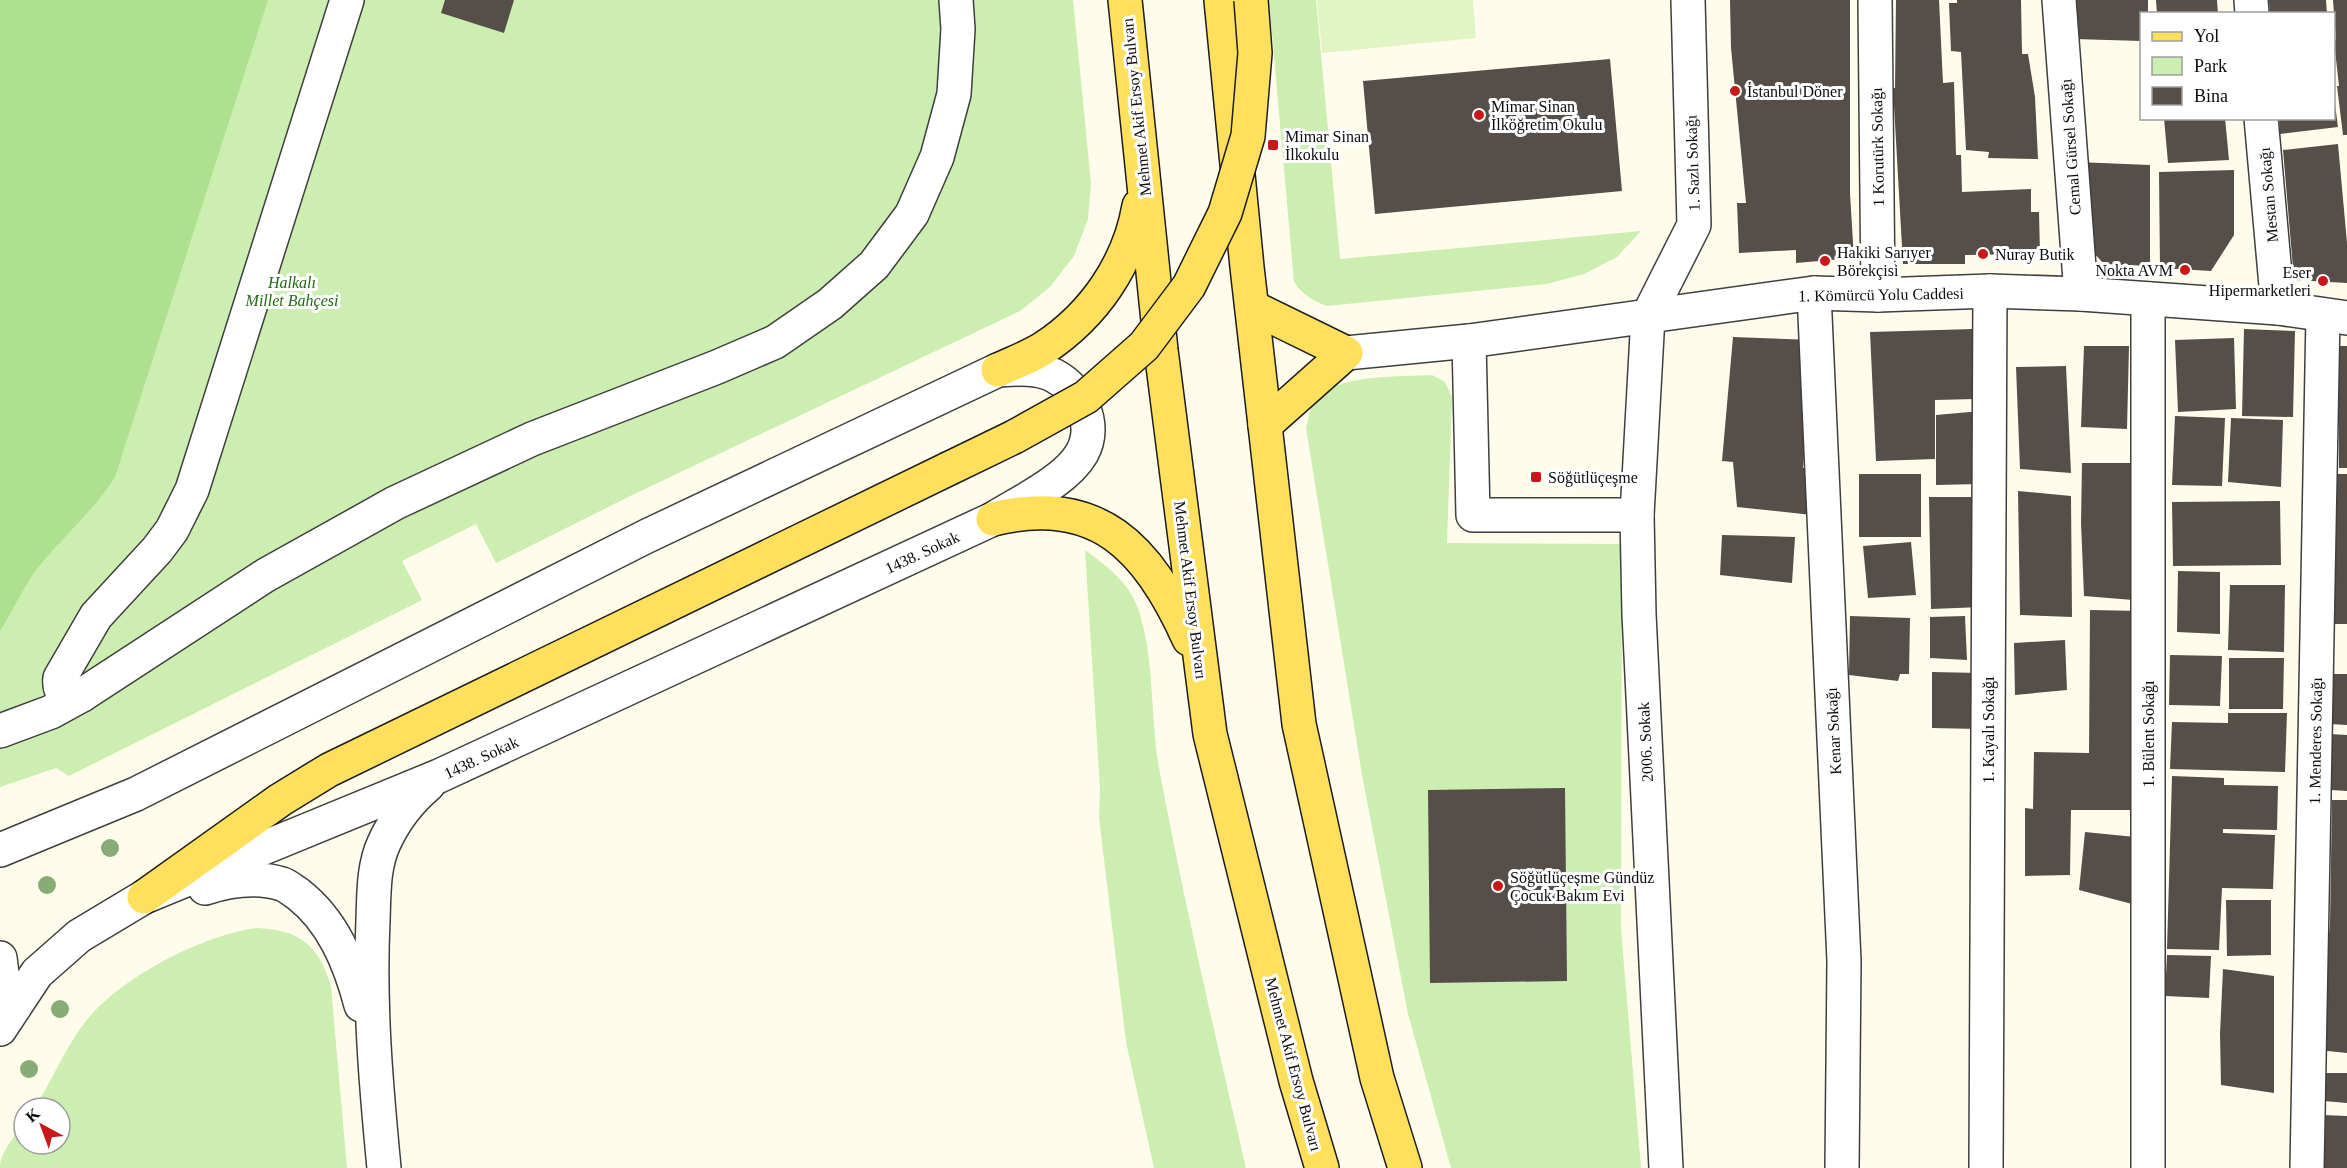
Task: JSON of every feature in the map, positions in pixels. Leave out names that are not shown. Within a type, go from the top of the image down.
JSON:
[{"type":"main road","name":"Mehmet Akif Ersoy Bulvarı","points":[[1125,0],[1161,350],[1210,734],[1296,1081],[1322,1168]]},
{"type":"main road","points":[[1221,0],[1252,307],[1299,724],[1377,1078],[1405,1168]]},
{"type":"main road","points":[[144,897],[280,800],[339,765],[1014,437],[1086,397],[1144,346],[1189,286],[1226,213],[1248,136],[1255,53],[1251,0]]},
{"type":"main road","points":[[998,370],[1043,348],[1081,318],[1113,278],[1135,232],[1144,180]]},
{"type":"main road","points":[[1252,307],[1346,353],[1265,425]]},
{"type":"main road","points":[[993,519],[1016,514],[1061,514],[1107,529],[1126,542],[1143,559],[1169,598],[1192,646],[1202,674]]},
{"type":"street","points":[[82,695],[73,698],[65,695],[59,687],[60,678],[96,616],[157,550],[172,530],[192,490],[347,0]]},
{"type":"street","points":[[0,731],[51,712],[82,695],[266,575],[395,503],[532,439],[776,342],[830,304],[874,265],[912,214],[937,157],[954,94],[958,29],[956,0]]},
{"type":"street","name":"1. Sazlı Sokağı","points":[[1648,316],[1694,225],[1688,0]]},
{"type":"street","name":"1 Korutürk Sokağı","points":[[1875,0],[1878,295]]},
{"type":"street","name":"Cemal Gürsel Sokağı","points":[[2059,0],[2081,294]]},
{"type":"street","name":"Mestan Sokağı","points":[[2261,120],[2278,308]]},
{"type":"street","name":"1. Kömürcü Yolu Caddesi","points":[[1346,353],[1469,341],[1814,293],[1878,295],[1990,291],[2081,294],[2278,308],[2335,316]]},
{"type":"street","name":"1. Kayalı Sokağı","points":[[1986,1168],[1990,291]]},
{"type":"street","name":"Kenar Sokağı","points":[[1814,293],[1844,961],[1842,1168]]},
{"type":"street","name":"1. Bülent Sokağı","points":[[2148,299],[2148,1168]]},
{"type":"street","name":"2006. Sokak","points":[[1648,316],[1637,515],[1640,626],[1666,1168]]},
{"type":"street","name":"1. Menderes Sokağı","points":[[2307,1168],[2335,316]]},
{"type":"street","points":[[1469,341],[1473,515],[1637,515]]},
{"type":"street","name":"1438. Sokak","points":[[0,1029],[37,973],[79,936],[144,897],[440,776],[993,519],[1045,487],[1082,453],[1089,429],[1084,407],[1071,388],[1052,375],[1025,369],[998,370]]},
{"type":"street","points":[[0,850],[136,794],[647,536],[998,370]]},
{"type":"street","points":[[384,1168],[373,1048],[370,972],[375,874],[384,845],[397,820],[416,796],[440,776]]},
{"type":"street","points":[[144,897],[193,892],[224,882],[243,879],[284,884],[314,909],[345,956],[353,974],[373,1048]]},
{"type":"street","points":[[0,958],[5,996],[0,1018]]},
{"type":"green space","name":"Halkalı Millet Bahçesi","points":[[0,0],[1073,0],[1091,183],[1088,219],[1074,256],[1050,287],[1020,311],[628,497],[496,563],[476,524],[402,561],[422,600],[69,776],[56,768],[0,787]]},
{"type":"green space","points":[[0,0],[268,0],[115,477],[97,502],[36,570],[0,631]]},
{"type":"green space","points":[[1269,0],[1316,0],[1340,259],[1641,231],[1617,257],[1584,274],[1547,284],[1327,306],[1313,300],[1294,282]]},
{"type":"green space","points":[[1317,0],[1473,0],[1476,38],[1322,53]]},
{"type":"green space","points":[[1432,375],[1445,382],[1452,397],[1447,543],[1622,544],[1621,929],[1641,1168],[1451,1168],[1408,1014],[1362,775],[1306,428],[1312,405],[1320,395],[1333,387],[1366,379]]},
{"type":"green space","points":[[1085,550],[1122,581],[1133,597],[1143,625],[1147,644],[1159,768],[1189,918],[1246,1168],[1154,1168],[1126,1042],[1099,818],[1100,789]]},
{"type":"green space","points":[[256,928],[271,929],[296,936],[306,942],[321,961],[331,987],[347,1168],[0,1168],[5,1150],[12,1139],[12,1156],[72,1156],[72,1096],[41,1096],[79,1031],[101,1005],[141,974],[163,961],[187,949],[234,932]]},
{"type":"building","points":[[445,0],[514,0],[504,33],[441,13]]},
{"type":"building","points":[[1730,0],[1850,0],[1850,194],[1854,258],[1796,263],[1796,250],[1739,253],[1737,203],[1746,203],[1731,48]]},
{"type":"building","points":[[1896,0],[1939,0],[1943,83],[1954,82],[1956,155],[1961,155],[1962,192],[2031,189],[2031,212],[2039,212],[2040,254],[1965,255],[1965,264],[1903,264],[1893,88],[1895,88]]},
{"type":"building","points":[[1957,0],[2021,0],[2022,54],[2028,54],[2035,97],[2038,159],[1988,158],[1989,152],[1966,150],[1961,52],[1951,51],[1949,3],[1957,3]]},
{"type":"building","points":[[2072,0],[2148,0],[2148,12],[2140,12],[2140,41],[2074,39]]},
{"type":"building","points":[[2156,0],[2217,0],[2218,12],[2157,12]]},
{"type":"building","points":[[2269,0],[2326,0],[2327,12],[2270,12]]},
{"type":"building","points":[[2333,0],[2347,0],[2347,135],[2343,135],[2337,86],[2339,86]]},
{"type":"building","points":[[1610,59],[1622,191],[1375,214],[1363,81]]},
{"type":"building","points":[[2335,104],[2338,127],[2280,134],[2279,120],[2335,120]]},
{"type":"building","points":[[2164,120],[2225,120],[2229,160],[2168,163]]},
{"type":"building","points":[[2338,144],[2347,243],[2347,283],[2294,280],[2283,150]]},
{"type":"building","points":[[2077,162],[2150,165],[2150,266],[2104,264],[2079,237]]},
{"type":"building","points":[[2234,170],[2234,235],[2211,271],[2160,268],[2159,172]]},
{"type":"building","points":[[1973,329],[1975,399],[1935,400],[1935,459],[1876,461],[1870,332]]},
{"type":"building","points":[[2244,329],[2295,331],[2293,417],[2242,416]]},
{"type":"building","points":[[1733,337],[1814,340],[1803,468],[1811,468],[1812,515],[1737,507],[1733,462],[1722,461]]},
{"type":"building","points":[[2234,338],[2236,409],[2178,412],[2175,340]]},
{"type":"building","points":[[2084,346],[2129,346],[2127,429],[2081,427]]},
{"type":"building","points":[[2339,346],[2347,346],[2347,468],[2339,468]]},
{"type":"building","points":[[2066,366],[2071,473],[2020,469],[2016,367]]},
{"type":"building","points":[[1981,411],[1979,484],[1936,485],[1936,415]]},
{"type":"building","points":[[2175,416],[2225,418],[2222,486],[2172,485]]},
{"type":"building","points":[[2231,418],[2283,420],[2281,487],[2228,482]]},
{"type":"building","points":[[2082,463],[2136,463],[2133,600],[2084,596],[2081,523]]},
{"type":"building","points":[[1859,474],[1921,474],[1921,537],[1859,537]]},
{"type":"building","points":[[2329,474],[2347,474],[2347,624],[2327,624]]},
{"type":"building","points":[[2018,491],[2071,496],[2072,617],[2020,615]]},
{"type":"building","points":[[1929,497],[1981,497],[1982,607],[1931,609]]},
{"type":"building","points":[[2280,501],[2281,565],[2173,566],[2172,502]]},
{"type":"building","points":[[1722,535],[1795,537],[1792,583],[1720,575]]},
{"type":"building","points":[[1911,542],[1916,595],[1868,598],[1863,546]]},
{"type":"building","points":[[2178,571],[2220,572],[2220,634],[2177,632]]},
{"type":"building","points":[[2230,585],[2285,585],[2284,652],[2228,650]]},
{"type":"building","points":[[2090,610],[2142,611],[2139,810],[2071,810],[2070,875],[2025,876],[2025,808],[2033,809],[2034,752],[2089,753]]},
{"type":"building","points":[[1850,616],[1910,618],[1909,674],[1900,674],[1898,681],[1849,675]]},
{"type":"building","points":[[1965,616],[1967,660],[1930,658],[1930,617]]},
{"type":"building","points":[[2065,640],[2067,690],[2015,695],[2014,643]]},
{"type":"building","points":[[2170,655],[2222,656],[2220,706],[2169,705]]},
{"type":"building","points":[[2229,658],[2284,658],[2283,709],[2229,709]]},
{"type":"building","points":[[1932,672],[1980,673],[1979,729],[1932,728]]},
{"type":"building","points":[[2331,674],[2347,674],[2347,725],[2330,724]]},
{"type":"building","points":[[2228,713],[2287,713],[2285,772],[2170,769],[2172,722],[2228,723]]},
{"type":"building","points":[[2330,734],[2347,735],[2347,791],[2331,790]]},
{"type":"building","points":[[2172,776],[2224,778],[2224,785],[2278,786],[2277,830],[2223,829],[2223,833],[2275,835],[2273,889],[2222,888],[2219,950],[2167,949]]},
{"type":"building","name":"Söğütlüçeşme Gündüz Çocuk Bakım Evi","points":[[1565,788],[1567,981],[1430,983],[1428,790]]},
{"type":"building","points":[[2332,800],[2347,800],[2347,1053],[2318,1050],[2330,924]]},
{"type":"building","points":[[2085,832],[2135,837],[2132,904],[2079,890]]},
{"type":"building","points":[[2226,900],[2271,900],[2271,955],[2227,956]]},
{"type":"building","points":[[2167,955],[2211,956],[2209,998],[2165,996]]},
{"type":"building","points":[[2223,969],[2274,976],[2274,1093],[2221,1085],[2220,1034]]},
{"type":"building","points":[[2326,1073],[2347,1073],[2347,1103],[2324,1101]]},
{"type":"building","points":[[2323,1115],[2347,1116],[2347,1168],[2321,1168]]},
{"type":"place","name":"İstanbul Döner","points":[[1735,91]]},
{"type":"place","name":"Mimar Sinan İlköğretim Okulu","points":[[1479,115]]},
{"type":"place","name":"Mimar Sinan İlkokulu","points":[[1273,145]]},
{"type":"place","name":"Nuray Butik","points":[[1983,254]]},
{"type":"place","name":"Hakiki Sarıyer Börekçisi","points":[[1825,261]]},
{"type":"place","name":"Nokta AVM","points":[[2185,270]]},
{"type":"place","name":"Eser Hipermarketleri","points":[[2323,281]]},
{"type":"place","name":"Söğütlüçeşme","points":[[1536,477]]},
{"type":"place","name":"Söğütlüçeşme Gündüz Çocuk Bakım Evi","points":[[1498,886]]}]
